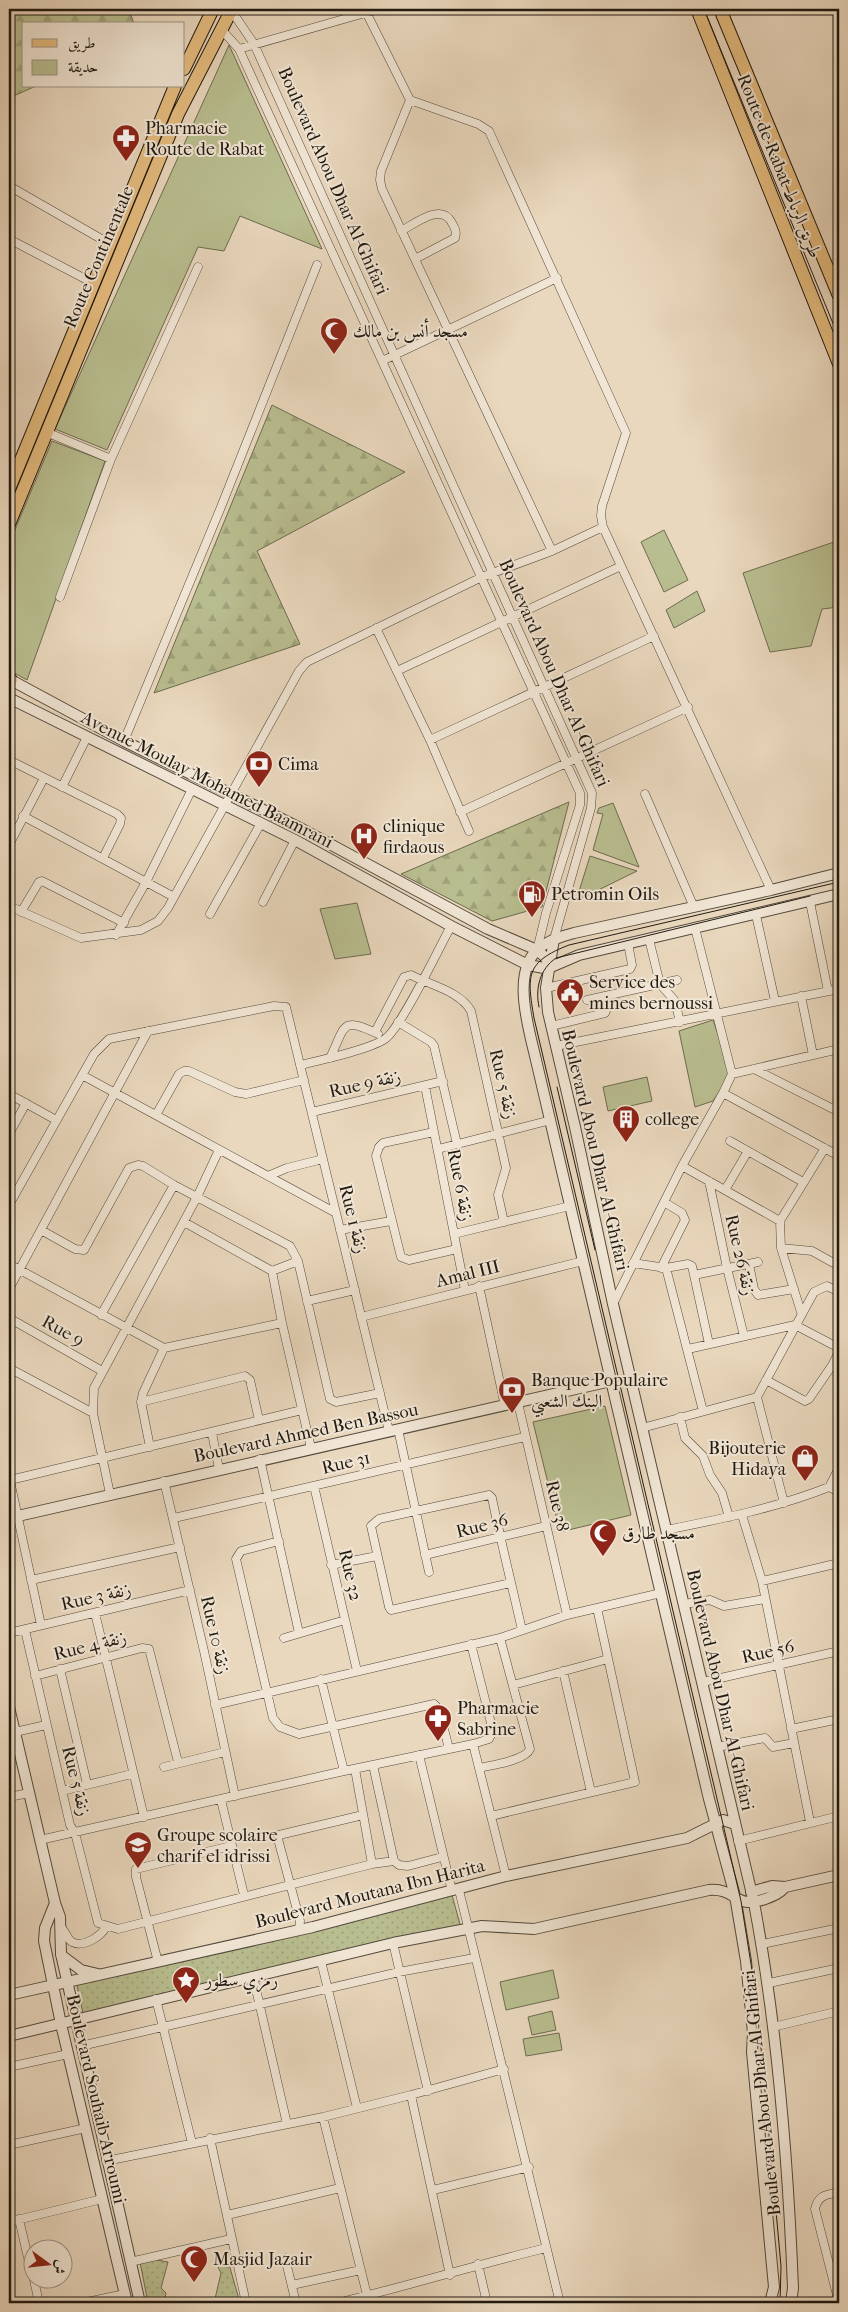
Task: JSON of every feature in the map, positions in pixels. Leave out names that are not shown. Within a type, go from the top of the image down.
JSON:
[{"type":"main road","points":[[185,67],[213,9]]},
{"type":"main road","name":"Route de Rabat طريق الرباط","points":[[697,9],[839,364]]},
{"type":"main road","name":"Route de Rabat طريق الرباط","points":[[720,9],[839,296]]},
{"type":"main road","name":"Route Continentale","points":[[9,524],[178,114],[232,10]]},
{"type":"main road","name":"Route Continentale","points":[[9,489],[174,88]]},
{"type":"street","points":[[239,49],[379,9]]},
{"type":"street","name":"Boulevard Abou Dhar Al-Ghifari","points":[[232,10],[254,44],[491,572],[546,687],[592,793],[593,800],[554,939],[551,967],[546,988],[548,1012],[613,1304],[703,1682],[762,1944],[769,1984],[790,2193],[792,2303]]},
{"type":"street","points":[[366,12],[410,100],[478,124],[489,131],[557,278],[626,433],[602,506],[603,527],[772,890]]},
{"type":"street","name":"Boulevard Abou Dhar Al-Ghifari","points":[[221,29],[239,49],[482,576],[582,798],[546,913],[537,950],[528,965],[522,983],[526,1014],[582,1261],[715,1823],[735,1896],[746,1961],[753,2033],[752,2052],[774,2287],[770,2303]]},
{"type":"street","points":[[410,100],[381,171],[380,180],[401,231],[552,551]]},
{"type":"street","points":[[9,186],[110,244]]},
{"type":"street","points":[[401,231],[437,213],[445,213],[450,218],[456,230],[453,240],[415,259]]},
{"type":"street","points":[[9,239],[94,284]]},
{"type":"street","points":[[124,741],[221,507],[317,265]]},
{"type":"street","points":[[60,597],[111,459],[198,267]]},
{"type":"street","points":[[382,361],[557,278]]},
{"type":"street","points":[[46,432],[111,459]]},
{"type":"street","points":[[9,906],[80,938],[116,935],[152,926],[163,916],[302,667],[311,660],[482,576],[552,551],[603,527]]},
{"type":"street","points":[[397,671],[621,566]]},
{"type":"street","points":[[376,628],[430,740],[469,831]]},
{"type":"street","points":[[430,740],[535,693],[654,636]]},
{"type":"street","name":"Avenue Moulay Mohamed Baamrani","points":[[9,679],[124,741],[230,793],[488,929],[537,950],[545,957],[551,967]]},
{"type":"street","name":"Avenue Moulay Mohamed Baamrani","points":[[9,698],[295,840],[451,926],[528,965],[544,968],[551,967],[579,955],[839,894]]},
{"type":"street","points":[[460,812],[688,707]]},
{"type":"street","points":[[62,787],[87,737]]},
{"type":"street","points":[[9,760],[117,814],[121,818],[120,824],[102,858]]},
{"type":"street","points":[[9,845],[44,778]]},
{"type":"street","points":[[116,935],[146,882],[192,789]]},
{"type":"street","points":[[645,794],[694,905]]},
{"type":"street","points":[[23,816],[174,897]]},
{"type":"street","points":[[210,914],[261,824]]},
{"type":"street","points":[[263,902],[295,840]]},
{"type":"street","points":[[537,950],[554,939],[694,905],[772,890],[839,873]]},
{"type":"street","points":[[22,912],[39,882],[42,881],[124,923]]},
{"type":"street","points":[[810,902],[828,991]]},
{"type":"street","points":[[756,915],[775,1001]]},
{"type":"street","points":[[300,1065],[330,1058],[386,1038],[398,1022],[451,926]]},
{"type":"street","points":[[613,1304],[682,1166],[732,1074],[695,928]]},
{"type":"street","points":[[649,939],[660,984],[675,1001],[680,1022]]},
{"type":"street","points":[[546,988],[630,969],[632,965],[628,944]]},
{"type":"street","points":[[375,1032],[404,977],[411,975],[421,980]]},
{"type":"street","name":"Rue 5 زنقة","points":[[421,980],[459,997],[467,1004],[471,1011],[506,1168],[498,1194],[504,1222]]},
{"type":"street","points":[[587,1000],[677,980]]},
{"type":"street","points":[[556,1046],[839,989]]},
{"type":"street","points":[[801,996],[813,1055]]},
{"type":"street","points":[[552,1026],[605,1013],[604,997]]},
{"type":"street","name":"Rue 1 زنقة","points":[[148,1031],[274,1006],[286,1008],[380,1393],[394,1430],[404,1465],[429,1572]]},
{"type":"street","points":[[398,1022],[431,1042],[434,1046],[457,1144]]},
{"type":"street","points":[[330,1058],[345,1027],[350,1024],[357,1024],[386,1038]]},
{"type":"street","points":[[9,1205],[82,1074],[102,1044],[119,1036],[148,1031]]},
{"type":"street","points":[[9,1289],[148,1031]]},
{"type":"street","points":[[732,1074],[839,1049]]},
{"type":"street","points":[[754,1069],[839,1112]]},
{"type":"street","points":[[156,1115],[179,1074],[184,1071],[189,1071],[235,1092],[246,1094],[304,1080]]},
{"type":"street","points":[[82,1074],[336,1213]]},
{"type":"street","name":"Rue 9 زنقة","points":[[312,1112],[442,1081]]},
{"type":"street","name":"Rue 6 زنقة","points":[[425,1086],[465,1290]]},
{"type":"street","points":[[723,1093],[839,1156]]},
{"type":"street","points":[[9,1094],[56,1120]]},
{"type":"street","points":[[9,1134],[26,1103]]},
{"type":"street","points":[[438,1148],[551,1120]]},
{"type":"street","points":[[434,1132],[383,1143],[376,1151],[401,1257],[404,1259],[457,1250]]},
{"type":"street","points":[[730,1141],[803,1182]]},
{"type":"street","points":[[801,1312],[781,1248],[780,1221],[826,1148]]},
{"type":"street","points":[[110,1494],[93,1413],[92,1396],[102,1371],[127,1330],[197,1197],[219,1150]]},
{"type":"street","points":[[725,1190],[748,1151]]},
{"type":"street","points":[[268,1176],[288,1168],[323,1159]]},
{"type":"street","points":[[41,1230],[80,1251],[84,1250],[129,1168],[138,1165],[143,1166],[174,1185],[290,1246],[298,1261],[330,1399],[336,1402],[380,1393]]},
{"type":"street","points":[[682,1166],[780,1221]]},
{"type":"street","name":"Rue 26 زنقة","points":[[709,1181],[727,1268],[744,1336]]},
{"type":"street","points":[[101,1315],[174,1185]]},
{"type":"street","points":[[664,1202],[682,1213],[685,1220],[664,1268],[688,1349],[703,1411]]},
{"type":"street","points":[[454,1234],[570,1206]]},
{"type":"street","points":[[340,1230],[391,1221]]},
{"type":"street","points":[[184,1222],[272,1271]]},
{"type":"street","points":[[781,1248],[812,1251],[839,1266]]},
{"type":"street","points":[[272,1271],[298,1261]]},
{"type":"street","name":"Amal III","points":[[361,1317],[582,1261]]},
{"type":"street","points":[[694,1275],[758,1262]]},
{"type":"street","points":[[633,1263],[664,1268],[690,1264],[709,1344]]},
{"type":"street","points":[[9,1264],[127,1330],[164,1348],[282,1323]]},
{"type":"street","points":[[749,1264],[754,1289],[758,1295],[794,1289]]},
{"type":"street","points":[[272,1271],[311,1448]]},
{"type":"street","points":[[479,1286],[505,1406]]},
{"type":"street","points":[[784,1502],[757,1396],[809,1298],[818,1288],[827,1286],[839,1292]]},
{"type":"street","points":[[308,1301],[355,1290]]},
{"type":"street","name":"Rue 9","points":[[9,1318],[102,1371]]},
{"type":"street","points":[[688,1349],[795,1325],[839,1350],[834,1364],[809,1399],[805,1401],[766,1380]]},
{"type":"street","points":[[150,1447],[141,1402],[143,1393],[164,1348]]},
{"type":"street","points":[[9,1368],[93,1413]]},
{"type":"street","points":[[141,1402],[245,1376],[250,1380],[259,1420]]},
{"type":"street","name":"Boulevard Ahmed Ben Bassou","points":[[13,1517],[260,1459],[611,1381]]},
{"type":"street","points":[[642,1428],[757,1396]]},
{"type":"street","name":"Rue 38","points":[[518,1403],[567,1615]]},
{"type":"street","points":[[41,1626],[31,1580],[13,1517],[9,1478],[212,1433],[302,1410]]},
{"type":"street","points":[[680,1417],[685,1438],[703,1456],[710,1475],[722,1493],[729,1517]]},
{"type":"street","points":[[212,1433],[219,1469]]},
{"type":"street","name":"Rue 31","points":[[174,1518],[525,1437]]},
{"type":"street","points":[[260,1459],[299,1633]]},
{"type":"street","points":[[666,1530],[742,1515],[829,1487],[839,1468]]},
{"type":"street","name":"Rue 10 زنقة","points":[[164,1481],[174,1518],[234,1796]]},
{"type":"street","name":"Rue 32","points":[[314,1486],[358,1670]]},
{"type":"street","points":[[829,1487],[839,1492]]},
{"type":"street","points":[[511,1583],[391,1610],[388,1607],[371,1532],[373,1522],[415,1510],[489,1496],[492,1498],[522,1630]]},
{"type":"street","points":[[742,1515],[762,1581],[810,1822]]},
{"type":"street","name":"Rue 36","points":[[425,1555],[546,1526]]},
{"type":"street","points":[[279,1541],[241,1551],[236,1558],[266,1692],[273,1718],[280,1727],[289,1732],[299,1734],[434,1704],[439,1708],[449,1749]]},
{"type":"street","points":[[31,1580],[180,1547]]},
{"type":"street","points":[[332,1565],[377,1556]]},
{"type":"street","points":[[762,1581],[839,1563]]},
{"type":"street","name":"Rue 3 زنقة","points":[[9,1633],[190,1590]]},
{"type":"street","points":[[215,1705],[500,1638],[567,1615],[660,1593]]},
{"type":"street","points":[[684,1604],[710,1600],[724,1606],[765,1599]]},
{"type":"street","points":[[491,1816],[635,1782],[597,1608]]},
{"type":"street","points":[[94,1613],[144,1817]]},
{"type":"street","points":[[284,1638],[345,1620]]},
{"type":"street","name":"Rue 5 زنقة","points":[[25,1630],[70,1825],[75,1833],[96,1918],[98,1923],[110,1928]]},
{"type":"street","points":[[479,1768],[519,1758],[526,1755],[530,1749],[500,1638]]},
{"type":"street","points":[[40,1840],[344,1771],[473,1744],[488,1739],[493,1730],[471,1644]]},
{"type":"street","name":"Rue 4 زنقة","points":[[35,1676],[146,1647],[151,1652],[178,1762]]},
{"type":"street","name":"Rue 56","points":[[703,1682],[839,1651]]},
{"type":"street","points":[[513,1685],[608,1659]]},
{"type":"street","points":[[60,1669],[88,1784]]},
{"type":"street","points":[[563,1671],[592,1792]]},
{"type":"street","points":[[321,1679],[344,1771]]},
{"type":"street","name":"Boulevard Souhaib Arroumi","points":[[9,1707],[55,1903],[59,1912],[60,1954],[68,1982],[106,2161],[140,2303]]},
{"type":"street","points":[[791,1729],[839,1719]]},
{"type":"street","points":[[15,1732],[46,1725]]},
{"type":"street","points":[[717,1747],[765,1738],[772,1747],[794,1743]]},
{"type":"street","points":[[473,1744],[506,1876]]},
{"type":"street","points":[[164,1767],[224,1752]]},
{"type":"street","points":[[419,1755],[442,1858],[456,1890],[469,1929],[474,1958],[529,2167],[560,2303]]},
{"type":"street","points":[[373,1765],[394,1861],[399,1865],[408,1866],[442,1858]]},
{"type":"street","points":[[355,1769],[372,1864]]},
{"type":"street","points":[[62,1791],[132,1774]]},
{"type":"street","points":[[9,1797],[29,1793]]},
{"type":"street","points":[[221,1800],[244,1895]]},
{"type":"street","points":[[299,1930],[300,1920],[278,1839],[280,1833],[364,1815]]},
{"type":"street","points":[[738,1841],[839,1816]]},
{"type":"street","points":[[715,1823],[723,1820],[735,1824]]},
{"type":"street","name":"Boulevard Moutana Ibn Harita","points":[[9,1995],[299,1930],[506,1876],[688,1838],[715,1823]]},
{"type":"street","points":[[158,1962],[149,1921],[136,1877],[136,1869],[231,1846]]},
{"type":"street","points":[[60,1926],[70,1941],[75,1943],[100,1936],[110,1928],[149,1921],[244,1895],[372,1864],[394,1861]]},
{"type":"street","points":[[751,1892],[772,1886],[785,1887],[839,1875]]},
{"type":"street","points":[[9,2036],[393,1943],[490,1926],[534,1929],[709,1890],[722,1890],[735,1896],[741,1902],[754,1903],[778,1894],[785,1887]]},
{"type":"street","name":"Boulevard Souhaib Arroumi","points":[[55,1903],[44,1935],[61,2024],[126,2299]]},
{"type":"street","points":[[762,1944],[839,1928]]},
{"type":"street","points":[[393,1943],[428,2091]]},
{"type":"street","points":[[60,1954],[81,1970],[101,1975]]},
{"type":"street","points":[[81,2046],[399,1972],[474,1958]]},
{"type":"street","points":[[321,1960],[357,2108]]},
{"type":"street","points":[[769,1984],[839,1968]]},
{"type":"street","points":[[253,1976],[287,2124]]},
{"type":"street","points":[[156,1999],[192,2143]]},
{"type":"street","points":[[773,2027],[839,2011]]},
{"type":"street","points":[[9,2067],[68,2054]]},
{"type":"street","points":[[106,2161],[210,2138],[323,2117],[428,2091],[504,2069]]},
{"type":"street","points":[[412,2095],[450,2275]]},
{"type":"street","points":[[323,2117],[367,2295]]},
{"type":"street","points":[[9,2145],[86,2128]]},
{"type":"street","points":[[210,2138],[246,2303]]},
{"type":"street","points":[[433,2190],[529,2167]]},
{"type":"street","points":[[227,2215],[340,2188]]},
{"type":"street","points":[[839,2192],[822,2196],[817,2201],[815,2209],[839,2303]]},
{"type":"street","points":[[9,2222],[102,2199]]},
{"type":"street","points":[[19,2219],[24,2240]]},
{"type":"street","points":[[130,2262],[231,2239]]},
{"type":"street","points":[[337,2303],[357,2301],[367,2295],[450,2275],[478,2264],[546,2248]]},
{"type":"street","points":[[285,2258],[296,2303]]},
{"type":"street","points":[[478,2264],[487,2303]]},
{"type":"street","points":[[830,2268],[839,2266]]},
{"type":"street","points":[[292,2286],[361,2270]]},
{"type":"street","points":[[37,2290],[40,2303]]},
{"type":"street","points":[[82,2303],[126,2299]]},
{"type":"green space","points":[[9,9],[129,9],[133,22],[22,22],[22,88],[32,88],[9,98]]},
{"type":"green space","points":[[229,45],[322,249],[240,216],[224,251],[198,247],[107,450],[55,429]]},
{"type":"green space","points":[[272,405],[405,472],[257,551],[300,644],[154,693]]},
{"type":"green space","points":[[52,441],[105,461],[27,680],[9,670],[9,544]]},
{"type":"green space","points":[[664,530],[688,580],[664,592],[641,542]]},
{"type":"green space","points":[[834,542],[839,562],[839,607],[822,609],[811,646],[770,652],[743,573]]},
{"type":"green space","points":[[697,591],[705,611],[674,628],[666,610]]},
{"type":"green space","points":[[569,802],[542,907],[492,921],[401,874]]},
{"type":"green space","points":[[613,803],[639,867],[593,850],[603,814],[597,813],[599,808]]},
{"type":"green space","points":[[590,856],[637,871],[576,901]]},
{"type":"green space","points":[[357,903],[371,954],[335,959],[320,909]]},
{"type":"green space","points":[[713,1020],[732,1074],[713,1101],[695,1107],[679,1031]]},
{"type":"green space","points":[[647,1077],[652,1101],[608,1111],[603,1087]]},
{"type":"green space","points":[[605,1406],[631,1515],[560,1532],[533,1422]]},
{"type":"green space","points":[[452,1895],[461,1928],[84,2018],[76,1981]]},
{"type":"green space","points":[[553,1970],[559,1998],[506,2010],[500,1982]]},
{"type":"green space","points":[[552,2011],[556,2030],[532,2035],[528,2017]]},
{"type":"green space","points":[[559,2033],[562,2050],[526,2056],[523,2039]]},
{"type":"green space","points":[[151,2259],[168,2262],[161,2288],[166,2293],[164,2303],[148,2303],[140,2262]]},
{"type":"green space","points":[[223,2263],[229,2264],[240,2303],[214,2303],[221,2273],[218,2267]]},
{"type":"tram line","points":[[704,9],[839,338]]},
{"type":"tram line","points":[[780,2303],[781,2266],[762,2057],[754,1983],[741,1901],[534,1018],[530,981],[532,972],[537,964],[555,951],[569,945],[839,882]]},
{"type":"tram line","points":[[539,1007],[538,986],[540,979],[546,968],[556,958],[810,896]]},
{"type":"tram line","points":[[557,1087],[595,1250]]},
{"type":"place","name":"Pharmacie Route de Rabat","points":[[126,162]]},
{"type":"place","name":"مسجد أنس بن مالك","points":[[334,355]]},
{"type":"place","name":"Cima","points":[[259,788]]},
{"type":"place","name":"clinique firdaous","points":[[364,860]]},
{"type":"place","name":"Petromin Oils","points":[[532,918]]},
{"type":"place","name":"Service des mines bernoussi","points":[[570,1016]]},
{"type":"place","name":"college","points":[[626,1143]]},
{"type":"place","name":"Banque Populaire البنك الشعبي","points":[[512,1414]]},
{"type":"place","name":"Bijouterie Hidaya","points":[[805,1482]]},
{"type":"place","name":"مسجد طارق","points":[[603,1557]]},
{"type":"place","name":"Pharmacie Sabrine","points":[[438,1742]]},
{"type":"place","name":"Groupe scolaire charif el idrissi","points":[[138,1869]]},
{"type":"place","name":"رمزي سطور","points":[[186,2004]]},
{"type":"place","name":"Masjid Jazair","points":[[194,2283]]}]
